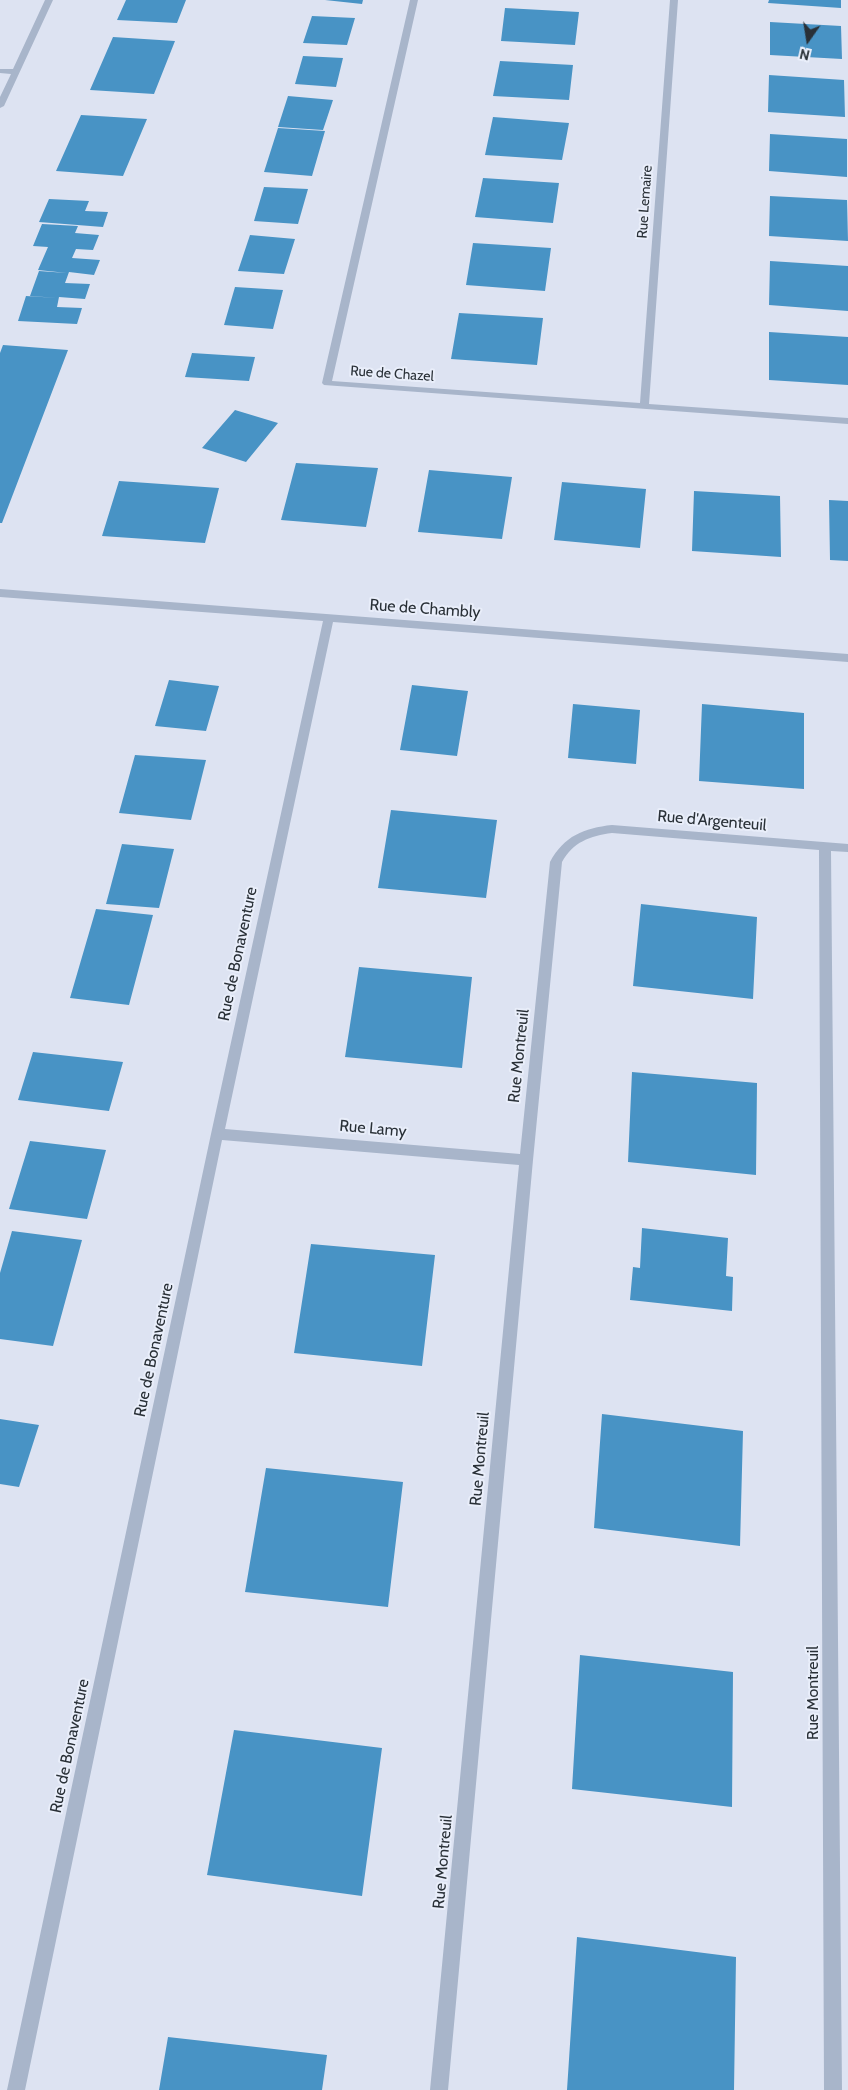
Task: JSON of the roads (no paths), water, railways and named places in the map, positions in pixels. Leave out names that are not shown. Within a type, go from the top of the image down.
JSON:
[{"type":"street","points":[[0,106],[48,0]]},
{"type":"street","name":"Rue de Chazel","points":[[414,0],[327,383],[848,421]]},
{"type":"street","name":"Rue Lemaire","points":[[644,406],[674,0]]},
{"type":"street","points":[[0,71],[16,72]]},
{"type":"street","name":"Rue de Chambly","points":[[0,593],[848,658]]},
{"type":"street","name":"Rue de Bonaventure","points":[[16,2090],[217,1134],[329,618]]},
{"type":"street","name":"Rue d'Argenteuil","points":[[575,839],[592,830],[612,829],[848,848]]},
{"type":"street","name":"Rue Montreuil","points":[[439,2090],[526,1160],[556,862],[562,849],[575,839]]},
{"type":"street","name":"Rue Montreuil","points":[[825,846],[833,2090]]},
{"type":"street","name":"Rue Lamy","points":[[217,1134],[526,1160]]}]
